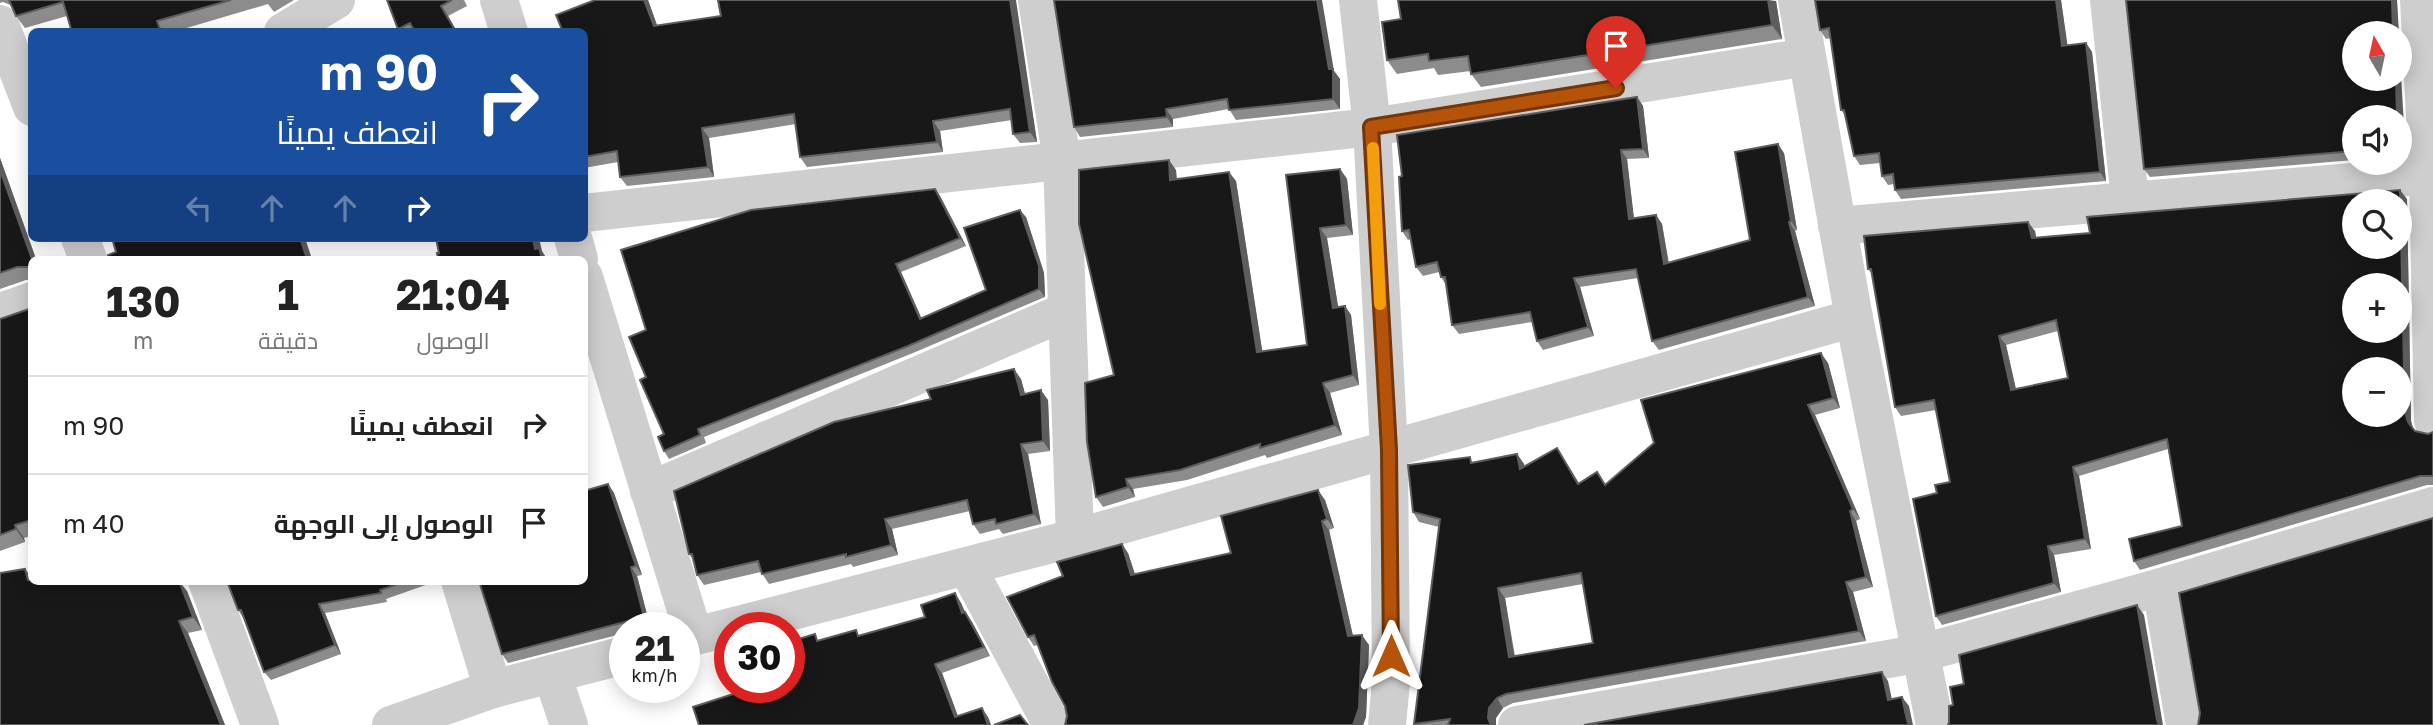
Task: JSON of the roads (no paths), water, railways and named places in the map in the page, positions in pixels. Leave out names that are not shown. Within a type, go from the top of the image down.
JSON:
[{"type":"street","points":[[290,28],[336,0]]},
{"type":"street","points":[[499,0],[508,28]]},
{"type":"street","points":[[1037,0],[1062,161],[1075,538]]},
{"type":"street","points":[[1358,0],[1371,127],[1389,450],[1391,682],[1387,725]]},
{"type":"street","points":[[1797,0],[1854,318],[1935,725]]},
{"type":"street","points":[[2109,0],[2130,200]]},
{"type":"street","points":[[2419,0],[2430,175],[2433,421]]},
{"type":"street","points":[[0,24],[28,97]]},
{"type":"street","points":[[588,213],[1371,127],[1807,57]]},
{"type":"street","points":[[1837,226],[2430,175]]},
{"type":"street","points":[[588,293],[649,491],[682,612]]},
{"type":"street","points":[[0,312],[28,302]]},
{"type":"street","points":[[649,491],[1067,311]]},
{"type":"street","points":[[700,634],[1075,538],[1854,318]]},
{"type":"street","points":[[1517,725],[1922,653],[2161,587],[2433,506]]},
{"type":"street","points":[[967,567],[1052,725]]},
{"type":"street","points":[[208,585],[260,725]]},
{"type":"street","points":[[461,585],[493,689]]},
{"type":"street","points":[[2161,587],[2185,725]]},
{"type":"street","points":[[390,725],[493,689],[609,659]]},
{"type":"street","points":[[552,674],[569,725]]}]
